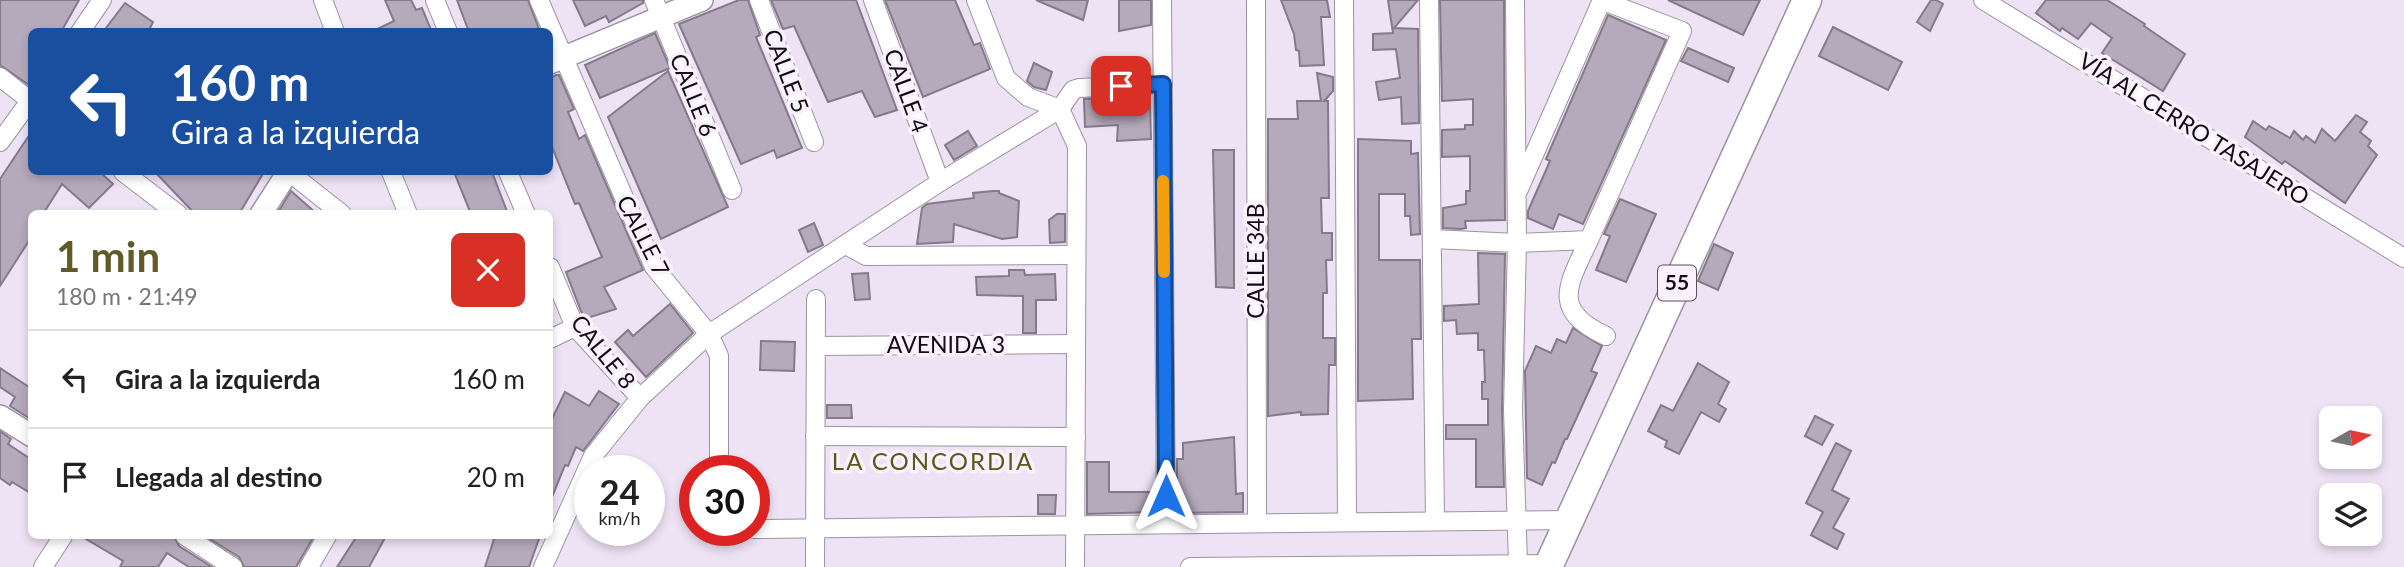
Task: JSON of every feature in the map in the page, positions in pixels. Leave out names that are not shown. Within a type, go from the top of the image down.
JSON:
[{"type":"highway","name":"55","points":[[1548,565],[1807,0]]},
{"type":"street","points":[[83,28],[102,0]]},
{"type":"street","points":[[323,0],[334,28]]},
{"type":"street","points":[[435,0],[446,28]]},
{"type":"street","name":"CALLE 7","points":[[539,0],[547,28]]},
{"type":"street","points":[[556,60],[657,9],[702,0]]},
{"type":"street","name":"CALLE 5","points":[[759,0],[814,142]]},
{"type":"street","name":"CALLE 4","points":[[873,0],[940,182]]},
{"type":"street","points":[[976,0],[1006,78],[1028,97],[1060,109],[1077,146],[1075,567]]},
{"type":"street","points":[[1162,0],[1166,524]]},
{"type":"street","name":"CALLE 34B","points":[[1256,0],[1257,523]]},
{"type":"street","points":[[1344,0],[1347,522]]},
{"type":"street","points":[[1429,0],[1435,520]]},
{"type":"street","points":[[1516,0],[1517,243],[1513,410],[1518,563]]},
{"type":"street","points":[[1516,195],[1601,0],[1682,31],[1569,282],[1569,300],[1575,316],[1587,327],[1606,336]]},
{"type":"street","name":"VÍA AL CERRO TASAJERO","points":[[1983,0],[2404,258]]},
{"type":"street","name":"CALLE 6","points":[[657,9],[732,190]]},
{"type":"street","name":"CALLE 7","points":[[556,60],[654,267],[709,334],[719,356],[719,455]]},
{"type":"street","points":[[0,77],[28,98]]},
{"type":"street","points":[[543,567],[593,456],[640,398],[709,334],[940,182],[1060,109],[1073,90],[1163,84]]},
{"type":"street","points":[[0,142],[28,104]]},
{"type":"street","points":[[127,175],[173,210]]},
{"type":"street","points":[[264,210],[287,175]]},
{"type":"street","points":[[293,175],[337,210]]},
{"type":"street","points":[[392,175],[406,210]]},
{"type":"street","points":[[509,175],[524,210]]},
{"type":"street","points":[[1432,239],[1517,243],[1589,240]]},
{"type":"street","points":[[846,245],[866,256],[1076,256]]},
{"type":"street","name":"CALLE 8","points":[[553,274],[575,327],[640,398]]},
{"type":"street","points":[[815,567],[816,299]]},
{"type":"street","points":[[553,338],[575,327]]},
{"type":"street","name":"AVENIDA 3","points":[[816,346],[1076,344]]},
{"type":"street","points":[[0,416],[28,434]]},
{"type":"street","points":[[815,436],[1076,437]]},
{"type":"street","points":[[770,529],[1569,520]]},
{"type":"street","points":[[43,567],[61,539]]},
{"type":"street","points":[[190,539],[233,567]]},
{"type":"street","points":[[309,567],[325,539]]},
{"type":"street","points":[[1191,567],[1518,563],[1548,565]]},
{"type":"building","points":[[0,0],[79,0],[63,28],[28,28],[28,84],[0,65]]},
{"type":"building","points":[[385,0],[411,0],[416,10],[422,8],[430,28],[379,28],[394,21]]},
{"type":"building","points":[[457,0],[528,0],[538,28],[468,28]]},
{"type":"building","points":[[573,0],[643,0],[643,3],[609,22],[606,16],[585,26]]},
{"type":"building","points":[[739,0],[748,0],[760,35],[756,37],[802,148],[777,158],[774,150],[741,164],[679,24]]},
{"type":"building","points":[[771,0],[856,0],[897,110],[875,117],[862,91],[828,102],[794,26],[783,29]]},
{"type":"building","points":[[885,0],[955,0],[974,45],[980,43],[990,69],[923,97]]},
{"type":"building","points":[[1036,0],[1088,0],[1083,20]]},
{"type":"building","points":[[1119,0],[1151,0],[1151,25],[1119,31]]},
{"type":"building","points":[[1281,0],[1327,0],[1330,17],[1321,17],[1324,65],[1300,66],[1299,51],[1296,50],[1294,34]]},
{"type":"building","points":[[1388,0],[1418,0],[1394,28],[1418,29],[1419,123],[1402,124],[1401,97],[1379,100],[1376,82],[1400,78],[1396,49],[1373,50],[1373,34],[1393,33]]},
{"type":"building","points":[[1440,0],[1504,0],[1505,220],[1465,221],[1466,228],[1461,229],[1443,228],[1443,208],[1466,204],[1466,191],[1470,191],[1470,156],[1442,157],[1442,130],[1465,129],[1465,125],[1473,125],[1473,99],[1442,101]]},
{"type":"building","points":[[1668,0],[1760,0],[1743,35]]},
{"type":"building","points":[[1931,0],[1943,4],[1930,31],[1917,22]]},
{"type":"building","points":[[2046,0],[2107,0],[2185,54],[2163,91],[2102,53],[2112,38],[2091,23],[2078,39],[2062,28],[2060,31],[2036,13]]},
{"type":"building","points":[[125,3],[153,22],[150,28],[106,28]]},
{"type":"building","points":[[1608,15],[1666,40],[1583,224],[1559,214],[1553,229],[1528,218],[1528,211],[1550,161],[1546,159]]},
{"type":"building","points":[[1833,27],[1902,62],[1888,90],[1819,56]]},
{"type":"building","points":[[655,33],[670,68],[600,98],[585,65]]},
{"type":"building","points":[[1688,48],[1734,68],[1728,82],[1681,61]]},
{"type":"building","points":[[1034,63],[1052,72],[1046,90],[1034,87],[1027,81]]},
{"type":"building","points":[[668,71],[728,207],[661,239],[608,117]]},
{"type":"building","points":[[1317,73],[1333,77],[1333,91],[1324,101],[1328,101],[1329,198],[1321,198],[1322,233],[1332,233],[1332,260],[1326,260],[1327,293],[1323,293],[1323,338],[1335,338],[1335,365],[1329,365],[1328,414],[1301,415],[1301,412],[1268,416],[1268,119],[1298,119],[1297,101],[1321,101]]},
{"type":"building","points":[[559,75],[574,109],[568,112],[579,139],[585,135],[643,270],[604,287],[616,309],[584,319],[566,272],[602,257],[579,203],[575,204],[553,149],[553,76]]},
{"type":"building","points":[[1119,97],[1118,106],[1150,103],[1151,139],[1117,141],[1118,125],[1085,127],[1084,99]]},
{"type":"building","points":[[2356,115],[2367,122],[2360,132],[2371,141],[2368,146],[2377,155],[2345,203],[2285,161],[2282,164],[2245,137],[2253,121],[2266,130],[2269,126],[2290,138],[2294,131],[2303,140],[2306,136],[2315,143],[2322,129],[2335,141]]},
{"type":"building","points":[[968,131],[977,146],[954,160],[945,145]]},
{"type":"building","points":[[28,137],[28,175],[103,175],[113,184],[89,208],[62,184],[46,210],[28,210],[28,242],[0,286],[0,179]]},
{"type":"building","points":[[1358,139],[1411,141],[1411,154],[1418,153],[1420,234],[1411,235],[1410,216],[1405,216],[1405,194],[1379,194],[1379,260],[1420,260],[1421,339],[1412,339],[1413,399],[1358,401]]},
{"type":"building","points":[[1213,150],[1234,150],[1234,288],[1216,287]]},
{"type":"building","points":[[158,175],[262,175],[241,210],[191,210]]},
{"type":"building","points":[[455,175],[493,175],[506,210],[469,210]]},
{"type":"building","points":[[291,191],[312,210],[279,210]]},
{"type":"building","points":[[999,191],[1019,201],[1017,237],[1002,239],[954,224],[953,242],[917,244],[922,208],[927,204],[974,198],[973,193]]},
{"type":"building","points":[[1620,199],[1656,214],[1626,282],[1596,270],[1610,236],[1604,234]]},
{"type":"building","points":[[1057,214],[1065,214],[1065,242],[1050,243],[1049,220]]},
{"type":"building","points":[[814,223],[823,245],[808,252],[799,230]]},
{"type":"building","points":[[1714,244],[1733,253],[1718,290],[1698,281]]},
{"type":"building","points":[[1478,253],[1505,254],[1502,410],[1504,487],[1476,487],[1476,439],[1446,439],[1446,425],[1488,425],[1488,399],[1482,399],[1482,382],[1485,382],[1484,350],[1478,350],[1478,333],[1457,334],[1456,320],[1444,321],[1444,306],[1479,304]]},
{"type":"building","points":[[1009,270],[1024,270],[1025,275],[1055,274],[1056,300],[1036,300],[1036,333],[1023,333],[1023,296],[977,295],[976,277],[1009,276]]},
{"type":"building","points":[[868,273],[870,299],[855,300],[852,274]]},
{"type":"building","points":[[670,304],[693,333],[646,377],[615,342],[628,330],[633,336]]},
{"type":"building","points":[[1573,328],[1602,346],[1591,371],[1597,373],[1567,439],[1555,463],[1552,462],[1542,485],[1527,478],[1525,371],[1536,346],[1551,353],[1557,339],[1566,343]]},
{"type":"building","points":[[761,341],[795,342],[794,371],[760,370]]},
{"type":"building","points":[[1698,363],[1729,382],[1718,404],[1726,409],[1719,422],[1701,412],[1679,454],[1665,447],[1667,441],[1648,431],[1661,405],[1673,411]]},
{"type":"building","points":[[0,368],[28,386],[28,417],[10,406],[15,397],[0,387]]},
{"type":"building","points":[[599,391],[619,404],[583,451],[576,447],[553,495],[553,417],[565,392],[589,406]]},
{"type":"building","points":[[827,405],[851,405],[852,418],[827,418]]},
{"type":"building","points":[[1815,416],[1833,425],[1822,445],[1805,436]]},
{"type":"building","points":[[0,431],[11,439],[8,444],[28,457],[28,492],[0,478]]},
{"type":"building","points":[[1234,437],[1236,494],[1243,493],[1243,512],[1177,513],[1177,459],[1183,459],[1183,443]]},
{"type":"building","points":[[1836,443],[1851,451],[1832,490],[1849,499],[1833,528],[1844,534],[1837,549],[1811,535],[1823,512],[1806,503]]},
{"type":"building","points":[[1087,462],[1109,462],[1109,492],[1154,492],[1155,512],[1087,514]]},
{"type":"building","points":[[1038,495],[1056,495],[1055,514],[1038,514]]},
{"type":"building","points":[[86,539],[176,539],[179,546],[212,567],[189,567],[167,553],[158,567],[120,567],[123,561]]},
{"type":"building","points":[[210,539],[312,539],[296,567],[244,567],[239,557]]},
{"type":"building","points":[[355,539],[384,539],[369,567],[337,567]]},
{"type":"building","points":[[494,539],[539,539],[529,567],[485,567]]},
{"type":"slow traffic","points":[[1163,181],[1164,272]]},
{"type":"district","name":"LA CONCORDIA","points":[[933,462]]},
{"type":"route","points":[[1121,86],[1163,84],[1166,496]]}]
